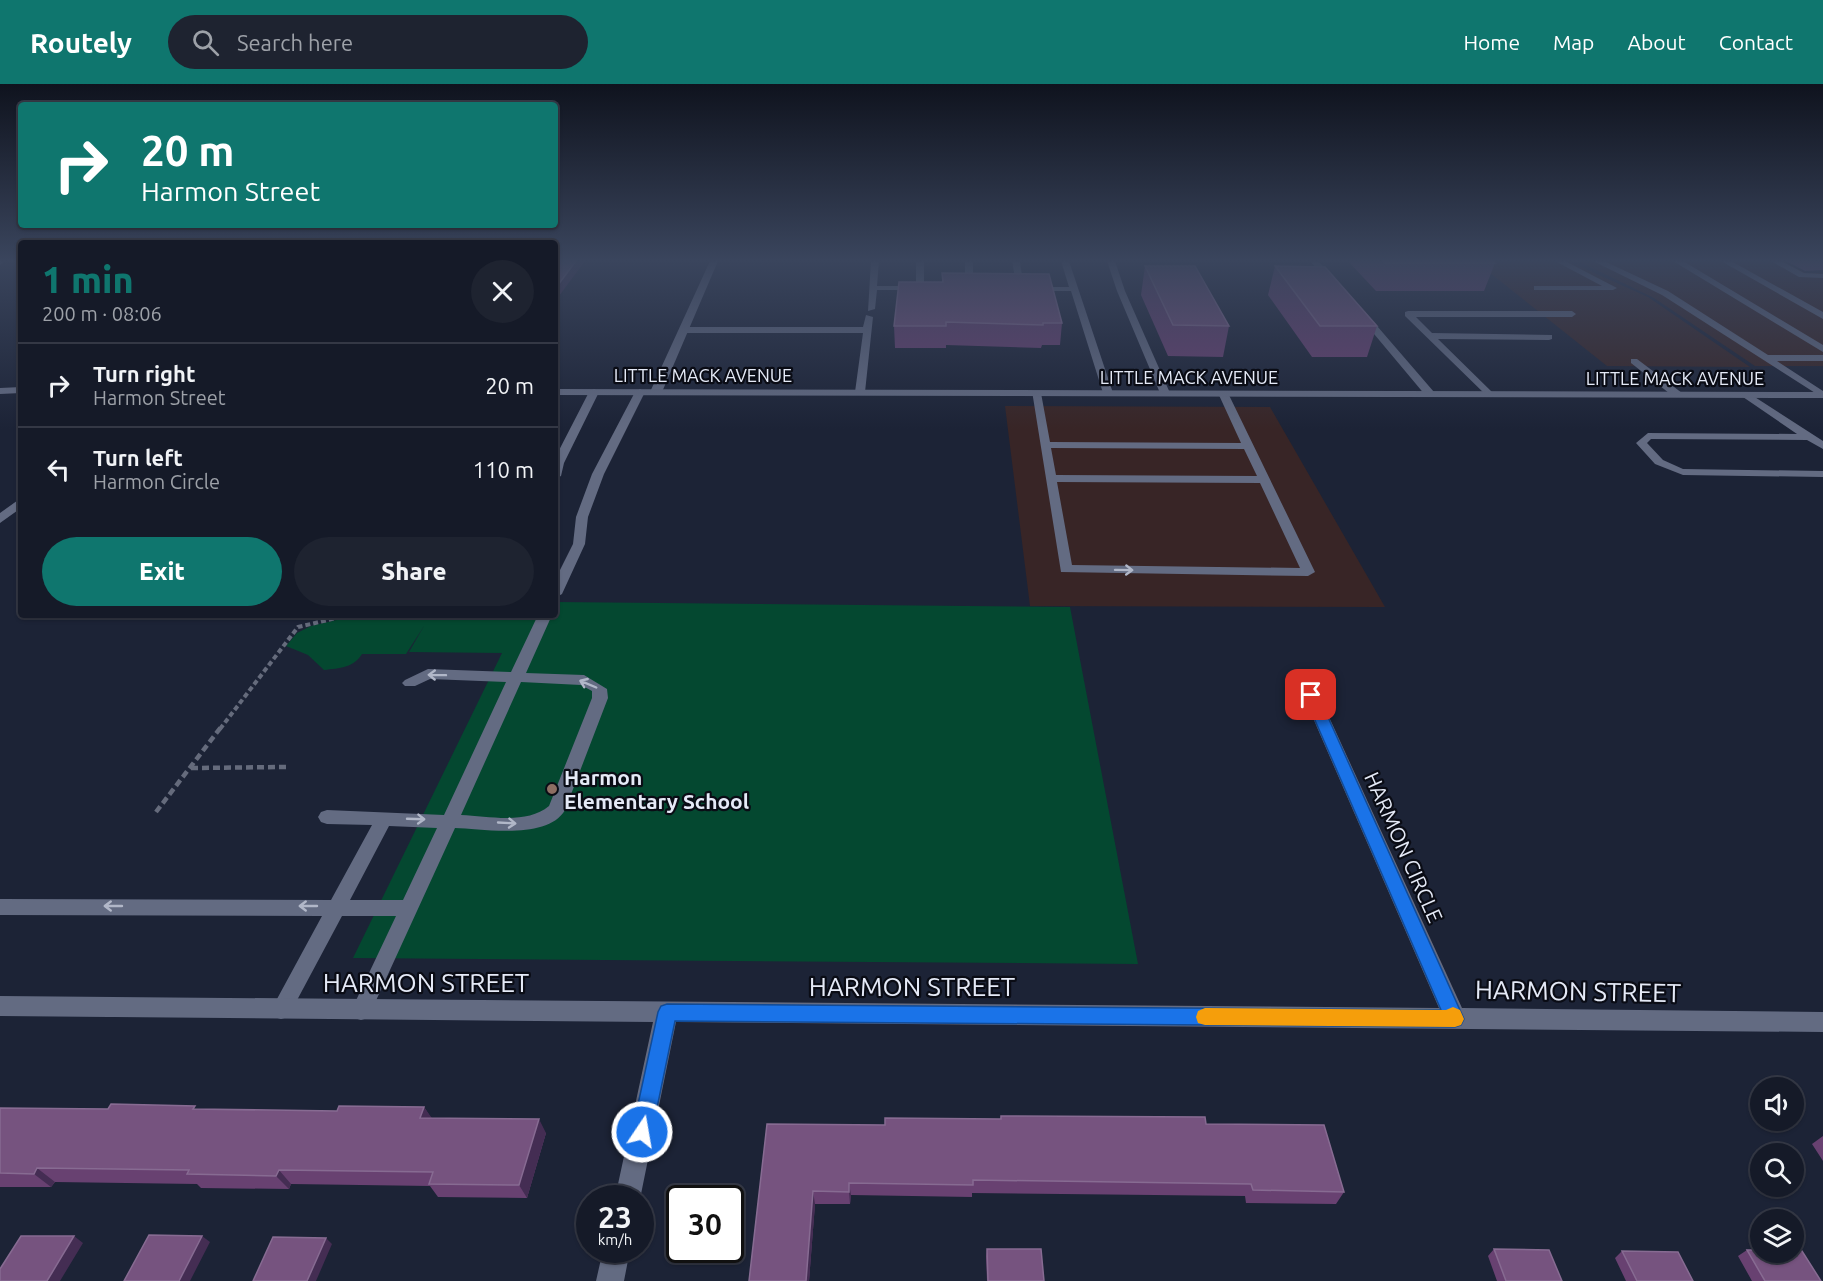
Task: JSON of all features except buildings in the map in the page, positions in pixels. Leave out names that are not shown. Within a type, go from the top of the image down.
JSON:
[{"type":"street","points":[[656,392],[689,317]]},
{"type":"street","points":[[0,391],[18,390]]},
{"type":"street","name":"LITTLE MACK AVENUE","points":[[558,392],[1823,395]]},
{"type":"street","name":"HARMON CIRCLE","points":[[1311,695],[1455,1019]]},
{"type":"street","name":"HARMON STREET","points":[[0,1006],[361,1011],[1823,1022]]},
{"type":"street","points":[[631,1185],[667,1012]]},
{"type":"street","points":[[610,1281],[614,1263]]},
{"type":"lane","points":[[860,392],[870,317]]},
{"type":"lane","points":[[1083,317],[1108,393]]},
{"type":"lane","points":[[1132,317],[1165,393]]},
{"type":"lane","points":[[1364,317],[1430,394]]},
{"type":"lane","points":[[1411,317],[1488,394]]},
{"type":"lane","points":[[1525,317],[1531,322]]},
{"type":"lane","points":[[1702,317],[1823,395]]},
{"type":"lane","points":[[1769,317],[1823,350]]},
{"type":"lane","points":[[683,330],[868,330]]},
{"type":"lane","points":[[1431,336],[1550,337],[1540,330]]},
{"type":"lane","points":[[1765,358],[1823,358]]},
{"type":"lane","points":[[1634,361],[1678,394]]},
{"type":"lane","points":[[558,459],[594,392]]},
{"type":"lane","points":[[558,588],[579,544],[582,517],[598,474],[640,392]]},
{"type":"lane","points":[[1036,393],[1066,569],[1308,572],[1223,393]]},
{"type":"lane","points":[[1747,395],[1823,446]]},
{"type":"lane","points":[[1809,437],[1648,436],[1641,443],[1650,455],[1667,469],[1683,472],[1823,474]]},
{"type":"lane","points":[[1045,444],[1248,446]]},
{"type":"lane","points":[[1051,478],[1264,480]]},
{"type":"lane","points":[[0,519],[18,504]]},
{"type":"lane","points":[[361,1011],[544,618]]},
{"type":"lane","points":[[327,817],[525,824],[546,818],[556,810],[600,698],[599,689],[584,680],[428,674],[410,683]]},
{"type":"lane","points":[[281,1010],[384,819]]},
{"type":"lane","points":[[0,907],[408,908]]},
{"type":"path","points":[[156,812],[298,627],[336,618]]},
{"type":"path","points":[[190,768],[286,767]]},
{"type":"shaded area","points":[[1545,317],[1677,317],[1750,367],[1607,366]]},
{"type":"shaded area","points":[[1682,317],[1823,317],[1823,366],[1755,366]]},
{"type":"shaded area","points":[[1005,406],[1270,407],[1385,607],[1030,606]]},
{"type":"green space","points":[[558,602],[1070,607],[1138,964],[353,958],[502,653],[409,652],[424,626],[406,654],[362,654],[350,665],[324,670],[308,655],[286,646],[297,633],[311,626],[345,618],[558,618]]},
{"type":"slow traffic","points":[[1205,1017],[1455,1019],[1453,1016]]},
{"type":"place","name":"Harmon Elementary School","points":[[552,789]]},
{"type":"route","points":[[642,1132],[667,1012],[1455,1019],[1311,695]]}]
